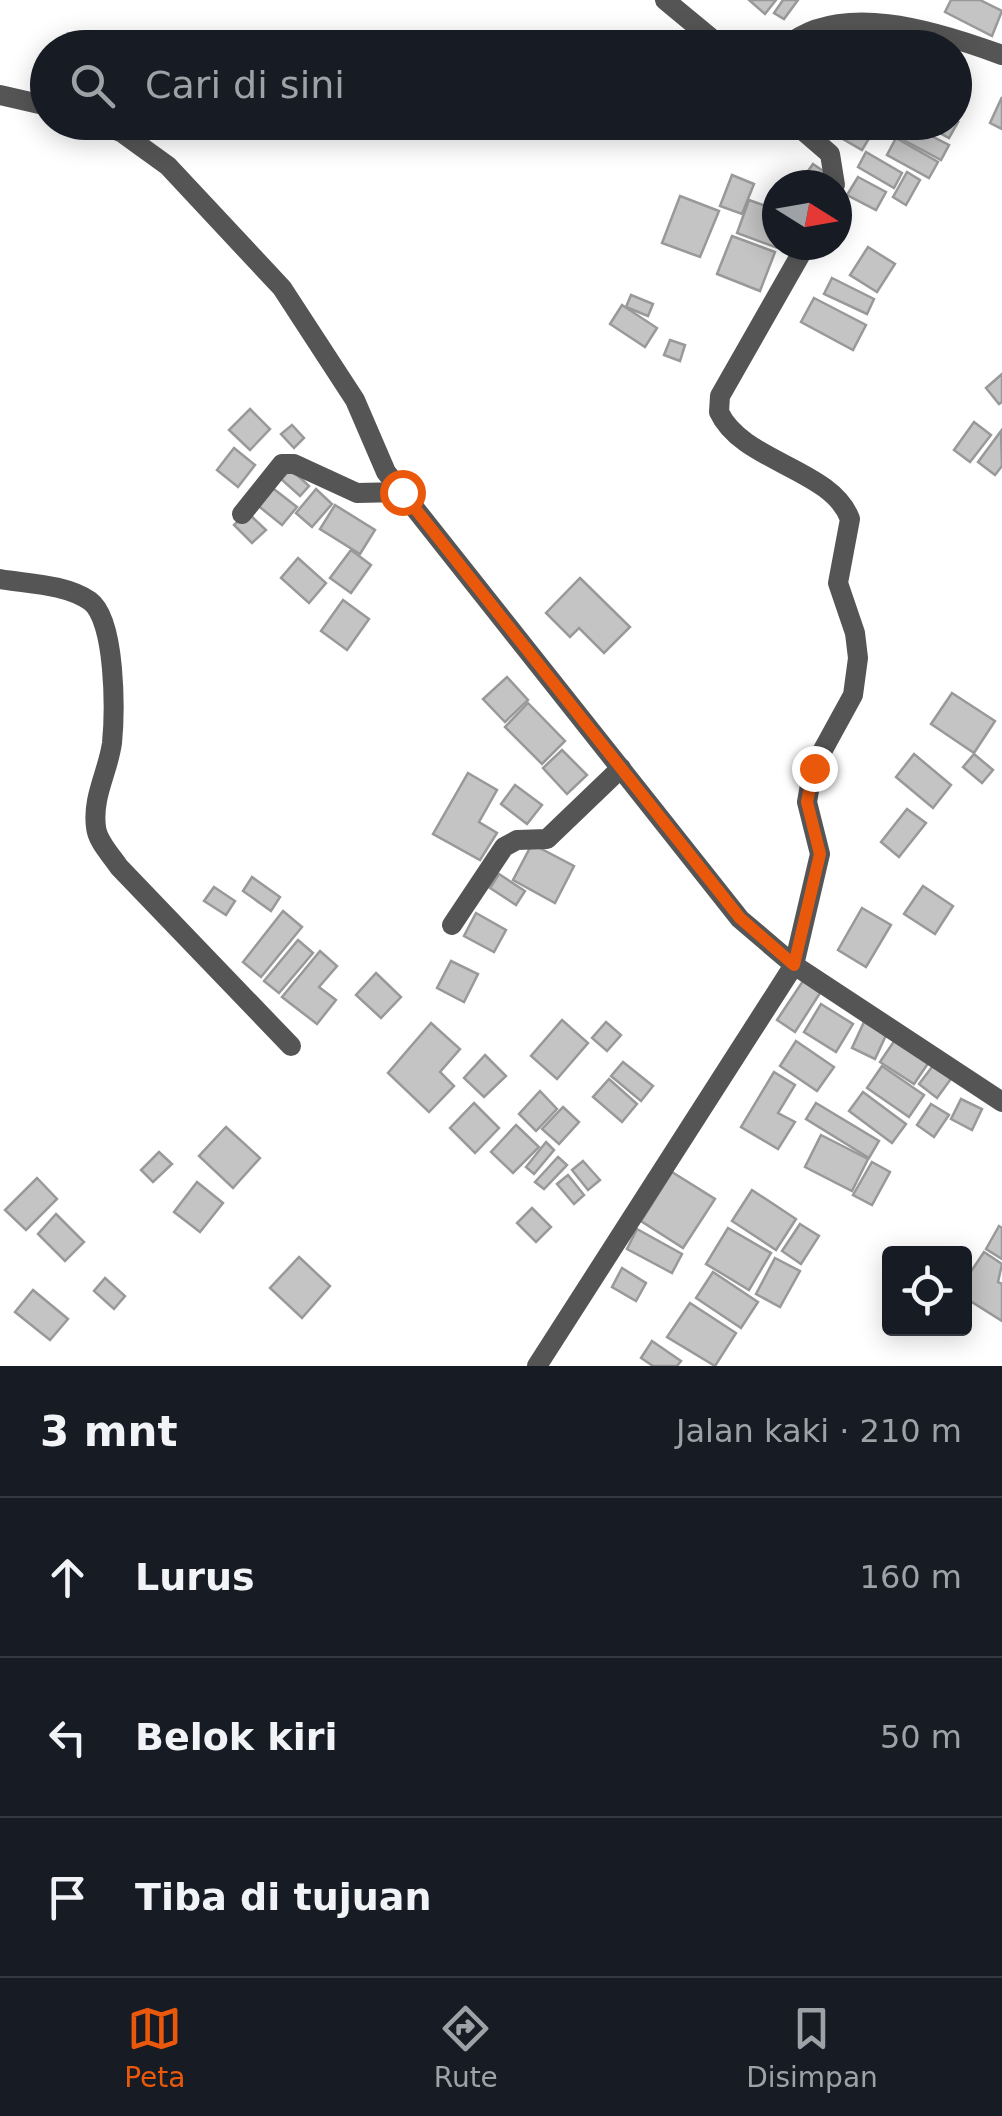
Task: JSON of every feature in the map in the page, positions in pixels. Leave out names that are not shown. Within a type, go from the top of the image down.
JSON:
[{"type":"street","points":[[666,0],[702,30]]},
{"type":"street","points":[[797,30],[845,8],[884,12],[933,30]]},
{"type":"street","points":[[972,44],[1002,55]]},
{"type":"street","points":[[0,95],[30,102]]},
{"type":"street","points":[[132,140],[168,166],[282,288],[355,400],[386,472],[740,918],[794,965],[1002,1102]]},
{"type":"street","points":[[814,140],[830,154],[833,170]]},
{"type":"street","points":[[536,1366],[794,965],[820,854],[807,802],[810,785],[814,768],[852,694],[858,658],[855,633],[838,582],[850,519],[838,499],[736,435],[719,412],[720,396],[797,260]]},
{"type":"street","points":[[242,514],[282,464],[294,464],[357,494],[402,492]]},
{"type":"street","points":[[0,579],[71,590],[94,604],[108,632],[112,679],[112,746],[95,807],[96,832],[119,867],[291,1046]]},
{"type":"street","points":[[452,925],[504,848],[517,840],[547,839],[620,768]]},
{"type":"building","points":[[749,0],[776,0],[765,14]]},
{"type":"building","points":[[783,0],[798,0],[784,19],[774,13]]},
{"type":"building","points":[[951,0],[980,0],[1002,11],[992,36],[945,12]]},
{"type":"building","points":[[1002,97],[1002,129],[990,123]]},
{"type":"building","points":[[845,140],[868,140],[862,150]]},
{"type":"building","points":[[895,140],[900,140],[938,162],[929,178],[887,155]]},
{"type":"building","points":[[904,140],[939,140],[949,145],[941,160]]},
{"type":"building","points":[[866,152],[902,173],[894,188],[858,167]]},
{"type":"building","points":[[907,172],[920,180],[906,205],[893,197]]},
{"type":"building","points":[[732,175],[754,184],[742,214],[720,206]]},
{"type":"building","points":[[858,177],[886,192],[876,210],[852,198],[852,187]]},
{"type":"building","points":[[680,196],[719,211],[700,257],[662,243]]},
{"type":"building","points":[[749,200],[762,205],[762,242],[737,233]]},
{"type":"building","points":[[732,236],[762,247],[762,260],[772,260],[760,291],[717,274]]},
{"type":"building","points":[[868,247],[895,264],[877,292],[850,275]]},
{"type":"building","points":[[832,278],[874,299],[867,314],[824,294]]},
{"type":"building","points":[[631,295],[653,304],[648,316],[626,307]]},
{"type":"building","points":[[814,298],[866,325],[853,350],[801,322]]},
{"type":"building","points":[[622,305],[657,328],[645,347],[610,324]]},
{"type":"building","points":[[670,340],[685,345],[680,361],[664,355]]},
{"type":"building","points":[[1002,374],[1002,402],[999,404],[986,388]]},
{"type":"building","points":[[250,409],[270,429],[250,450],[229,430]]},
{"type":"building","points":[[974,422],[991,435],[970,462],[954,450]]},
{"type":"building","points":[[292,425],[304,438],[294,448],[281,434]]},
{"type":"building","points":[[1001,431],[1002,466],[995,475],[978,462]]},
{"type":"building","points":[[234,448],[255,465],[238,487],[217,470]]},
{"type":"building","points":[[291,469],[309,486],[300,496],[281,479]]},
{"type":"building","points":[[270,486],[297,507],[282,525],[256,504]]},
{"type":"building","points":[[316,489],[332,504],[312,527],[296,513]]},
{"type":"building","points":[[335,505],[375,530],[360,554],[320,529]]},
{"type":"building","points":[[247,512],[266,530],[252,543],[234,525]]},
{"type":"building","points":[[351,550],[371,565],[351,593],[330,578]]},
{"type":"building","points":[[298,558],[326,583],[309,603],[281,578]]},
{"type":"building","points":[[580,578],[630,627],[604,653],[579,628],[570,637],[546,613]]},
{"type":"building","points":[[343,600],[369,619],[347,650],[321,631]]},
{"type":"building","points":[[507,677],[528,700],[505,722],[483,699]]},
{"type":"building","points":[[952,693],[995,721],[974,753],[931,724]]},
{"type":"building","points":[[528,703],[565,741],[542,764],[505,727]]},
{"type":"building","points":[[562,750],[587,775],[567,794],[543,768]]},
{"type":"building","points":[[914,754],[951,785],[933,808],[896,777]]},
{"type":"building","points":[[974,754],[993,770],[982,783],[963,767]]},
{"type":"building","points":[[468,773],[497,790],[479,822],[497,833],[480,860],[433,834]]},
{"type":"building","points":[[515,785],[542,805],[527,824],[501,804]]},
{"type":"building","points":[[907,809],[926,823],[899,857],[881,842]]},
{"type":"building","points":[[532,844],[574,866],[555,903],[513,880]]},
{"type":"building","points":[[499,874],[525,891],[516,905],[490,888]]},
{"type":"building","points":[[252,877],[280,897],[271,911],[243,891]]},
{"type":"building","points":[[923,886],[953,906],[935,934],[904,914]]},
{"type":"building","points":[[214,887],[235,901],[226,915],[204,901]]},
{"type":"building","points":[[862,908],[891,925],[866,967],[838,950]]},
{"type":"building","points":[[283,911],[302,927],[261,977],[243,962]]},
{"type":"building","points":[[476,913],[506,930],[494,952],[464,936]]},
{"type":"building","points":[[298,940],[313,953],[279,993],[264,981]]},
{"type":"building","points":[[320,951],[337,966],[319,987],[336,1000],[317,1024],[282,997]]},
{"type":"building","points":[[451,961],[478,974],[464,1002],[437,988]]},
{"type":"building","points":[[376,973],[401,997],[381,1018],[356,995]]},
{"type":"building","points":[[803,981],[820,993],[795,1032],[777,1020]]},
{"type":"building","points":[[821,1004],[853,1024],[836,1052],[804,1032]]},
{"type":"building","points":[[562,1020],[588,1043],[557,1079],[531,1056]]},
{"type":"building","points":[[606,1022],[621,1035],[607,1051],[592,1038]]},
{"type":"building","points":[[864,1022],[887,1033],[875,1059],[852,1048]]},
{"type":"building","points":[[431,1023],[460,1049],[440,1072],[454,1086],[429,1112],[388,1073]]},
{"type":"building","points":[[897,1037],[931,1059],[914,1084],[880,1062]]},
{"type":"building","points":[[796,1041],[834,1067],[817,1091],[780,1066]]},
{"type":"building","points":[[485,1055],[506,1076],[484,1097],[464,1078]]},
{"type":"building","points":[[623,1062],[653,1086],[641,1101],[611,1076]]},
{"type":"building","points":[[935,1063],[953,1076],[937,1098],[919,1084]]},
{"type":"building","points":[[882,1066],[924,1095],[909,1117],[867,1088]]},
{"type":"building","points":[[774,1072],[795,1085],[778,1113],[795,1122],[778,1149],[741,1127]]},
{"type":"building","points":[[609,1079],[637,1104],[622,1122],[593,1097]]},
{"type":"building","points":[[540,1091],[557,1109],[536,1131],[519,1114]]},
{"type":"building","points":[[863,1092],[906,1124],[892,1143],[849,1111]]},
{"type":"building","points":[[961,1099],[982,1109],[972,1130],[951,1119]]},
{"type":"building","points":[[474,1103],[499,1128],[475,1153],[450,1128]]},
{"type":"building","points":[[816,1103],[879,1141],[869,1158],[806,1119]]},
{"type":"building","points":[[931,1104],[949,1115],[934,1137],[917,1125]]},
{"type":"building","points":[[563,1107],[579,1122],[559,1144],[542,1129]]},
{"type":"building","points":[[516,1125],[539,1147],[513,1173],[491,1152]]},
{"type":"building","points":[[226,1127],[260,1158],[233,1188],[199,1156]]},
{"type":"building","points":[[821,1135],[868,1159],[852,1191],[805,1167]]},
{"type":"building","points":[[546,1142],[554,1150],[534,1174],[526,1167]]},
{"type":"building","points":[[159,1152],[172,1164],[153,1182],[141,1170]]},
{"type":"building","points":[[558,1157],[567,1165],[544,1189],[535,1182]]},
{"type":"building","points":[[583,1161],[600,1180],[588,1190],[572,1170]]},
{"type":"building","points":[[872,1162],[890,1172],[872,1205],[853,1195]]},
{"type":"building","points":[[672,1172],[715,1199],[683,1248],[641,1221]]},
{"type":"building","points":[[568,1175],[584,1195],[574,1204],[557,1184]]},
{"type":"building","points":[[37,1178],[57,1199],[26,1230],[5,1210]]},
{"type":"building","points":[[197,1182],[223,1203],[200,1232],[174,1212]]},
{"type":"building","points":[[752,1190],[796,1219],[776,1250],[732,1221]]},
{"type":"building","points":[[532,1208],[551,1227],[536,1242],[517,1223]]},
{"type":"building","points":[[56,1214],[84,1242],[65,1261],[38,1234]]},
{"type":"building","points":[[800,1224],[819,1236],[801,1264],[782,1251]]},
{"type":"building","points":[[999,1226],[1002,1228],[1002,1259],[986,1249]]},
{"type":"building","points":[[728,1228],[771,1253],[749,1290],[706,1264]]},
{"type":"building","points":[[637,1229],[682,1254],[672,1273],[627,1249]]},
{"type":"building","points":[[984,1252],[1002,1264],[998,1282],[1002,1284],[1002,1321],[972,1302],[972,1270]]},
{"type":"building","points":[[299,1257],[330,1286],[302,1318],[270,1288]]},
{"type":"building","points":[[775,1258],[800,1271],[780,1307],[756,1294]]},
{"type":"building","points":[[622,1268],[646,1283],[636,1301],[612,1287]]},
{"type":"building","points":[[713,1272],[758,1302],[741,1328],[696,1298]]},
{"type":"building","points":[[105,1278],[125,1296],[114,1309],[94,1291]]},
{"type":"building","points":[[33,1290],[68,1319],[50,1340],[15,1312]]},
{"type":"building","points":[[690,1303],[736,1333],[715,1366],[667,1337]]},
{"type":"building","points":[[652,1341],[681,1361],[677,1366],[653,1366],[641,1358]]},
{"type":"route","points":[[402,492],[740,918],[794,965],[820,854],[807,802],[814,768]]}]
